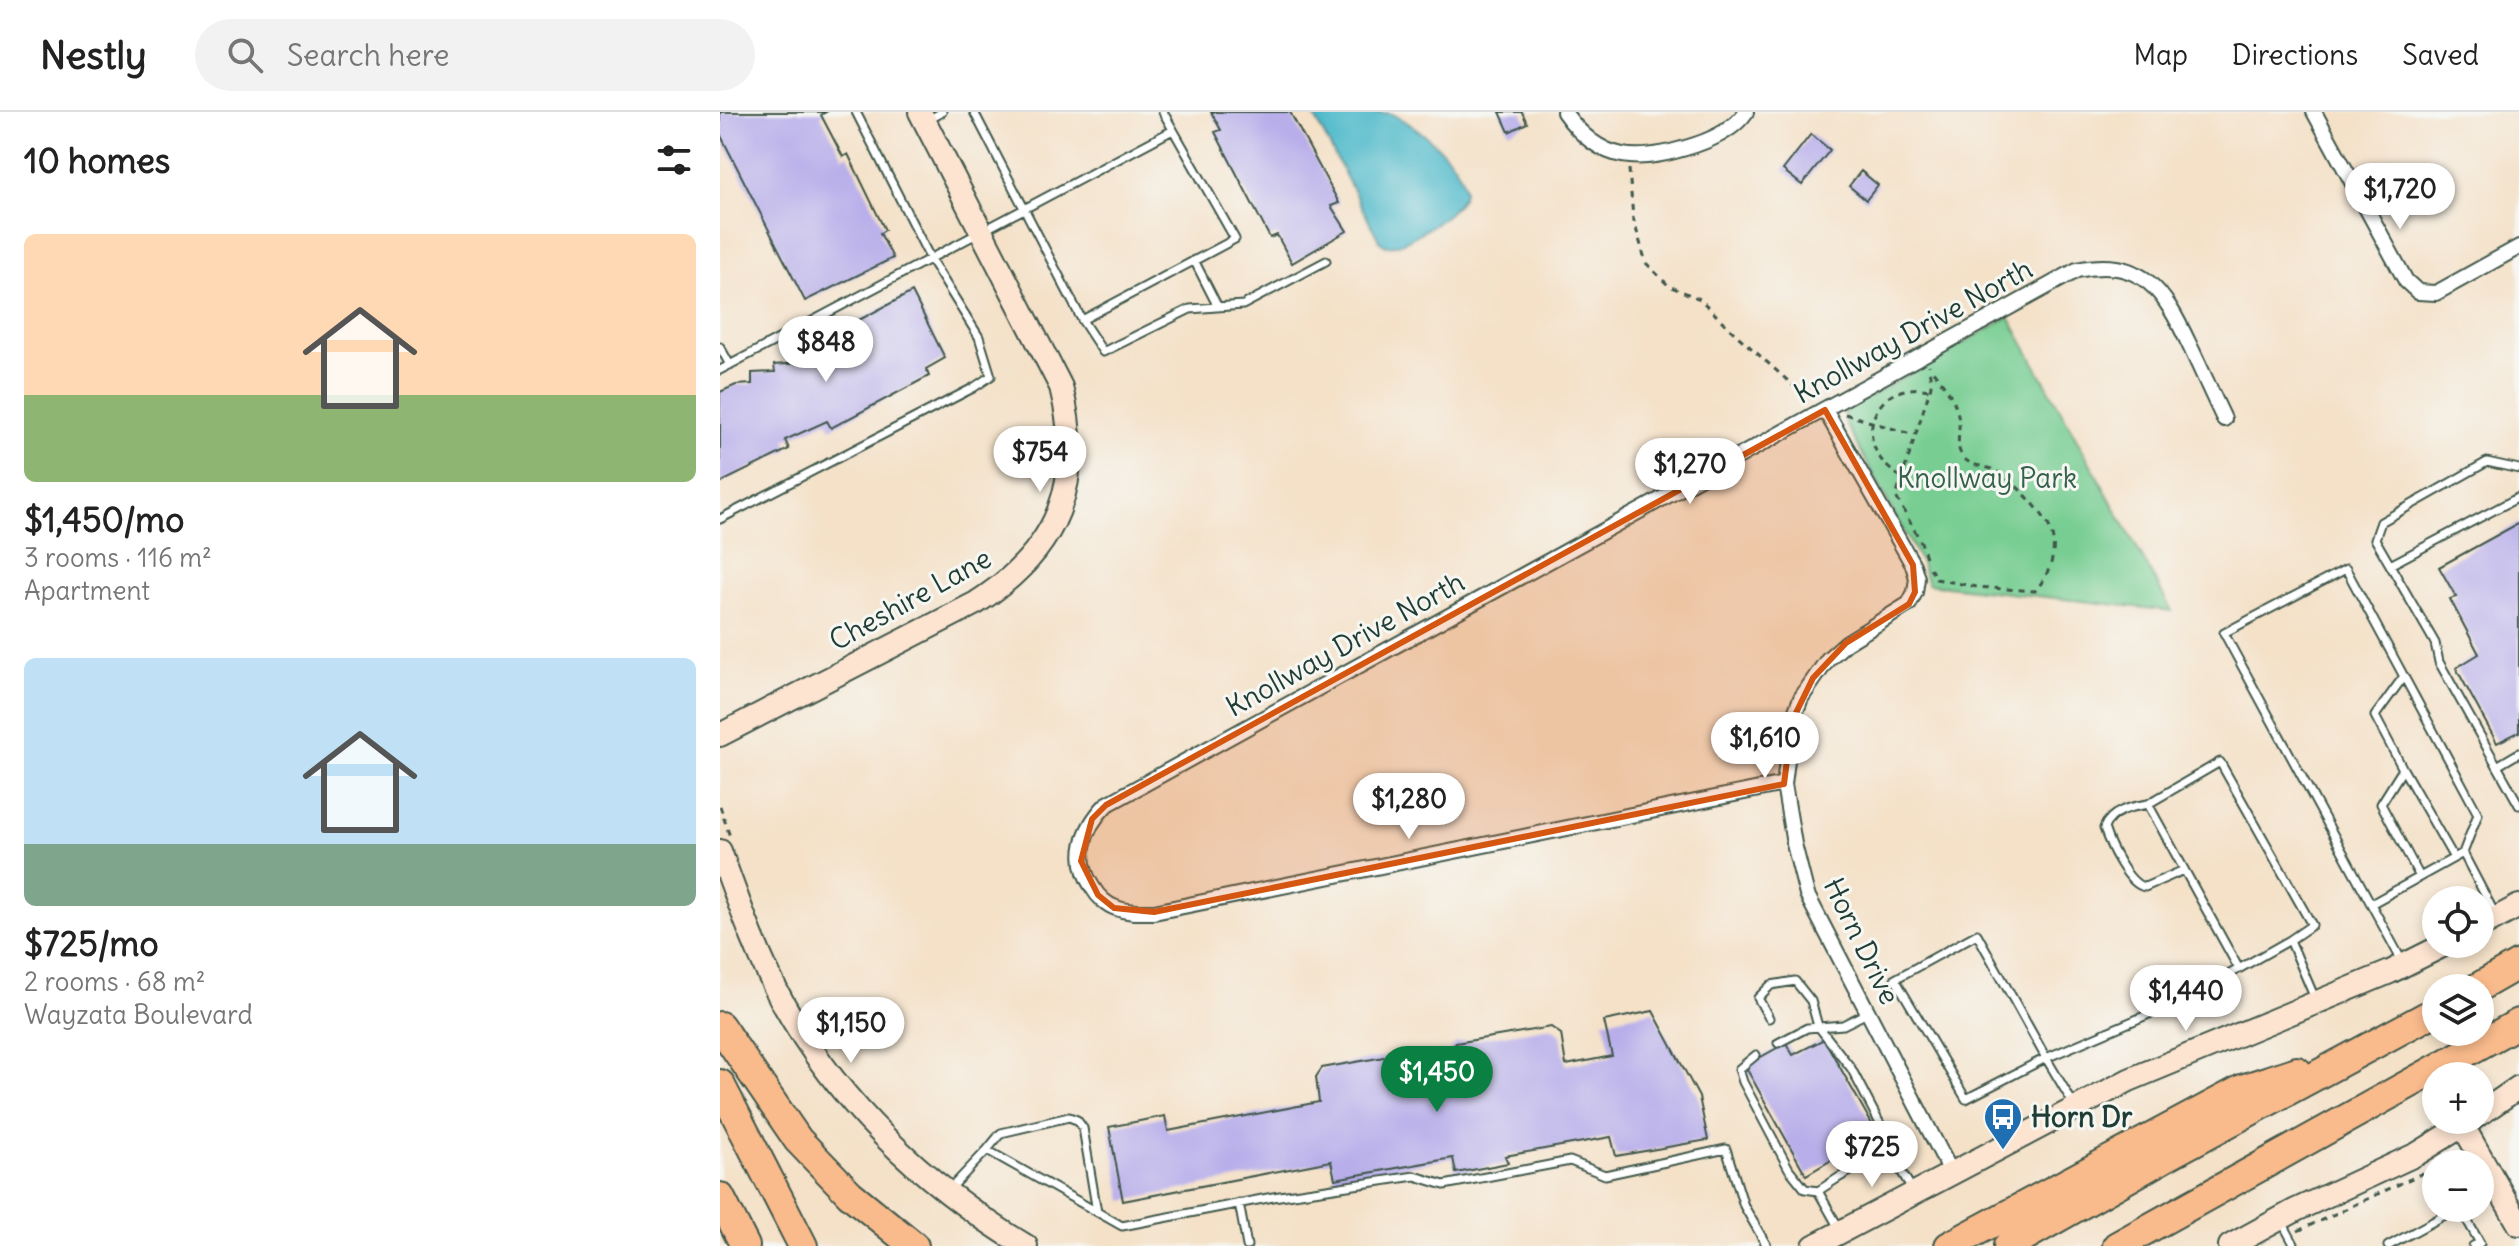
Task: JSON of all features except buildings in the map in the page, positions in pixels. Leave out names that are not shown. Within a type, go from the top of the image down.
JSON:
[{"type":"highway","points":[[2494,978],[2519,964]]},
{"type":"highway","points":[[2008,1246],[2165,1157],[2422,1019]]},
{"type":"highway","points":[[2117,1246],[2519,1023]]},
{"type":"highway","points":[[720,1026],[798,1140],[850,1194],[914,1246]]},
{"type":"highway","points":[[1949,1246],[2242,1089],[2378,1043]]},
{"type":"highway","points":[[720,1084],[803,1246]]},
{"type":"highway","points":[[720,1197],[745,1246]]},
{"type":"street","points":[[1564,112],[1599,145],[1628,157],[1649,158],[1702,143],[1727,130],[1746,112]]},
{"type":"street","points":[[2314,112],[2406,281],[2418,292],[2436,293],[2519,247]]},
{"type":"street","name":"Cheshire Lane","points":[[720,735],[1005,585],[1028,561],[1052,524],[1068,481],[1072,450],[1070,420],[1061,387],[982,231],[929,115]]},
{"type":"street","name":"Knollway Drive North","points":[[1784,784],[1154,912],[1114,908],[1098,895],[1086,878],[1081,861],[1082,843],[1092,819],[1106,805],[2077,270],[2095,266],[2115,267],[2135,273],[2164,296],[2175,313],[2224,419]]},
{"type":"street","name":"Horn Drive","points":[[1820,413],[1913,565],[1917,578],[1909,604],[1846,643],[1813,678],[1801,698],[1792,721],[1784,784],[1794,844],[1807,895],[1951,1172]]},
{"type":"street","points":[[727,850],[755,945],[783,1002],[813,1052],[843,1093],[880,1134],[946,1193],[1026,1246]]},
{"type":"street","points":[[2494,919],[2519,906]]},
{"type":"street","points":[[1814,1246],[2129,1080],[2422,956]]},
{"type":"street","points":[[2494,1104],[2519,1087]]},
{"type":"street","points":[[2230,1246],[2284,1227],[2448,1134]]},
{"type":"street","points":[[2477,1134],[2519,1224]]},
{"type":"lane","points":[[720,519],[991,376],[979,337],[931,260],[856,112]]},
{"type":"lane","points":[[974,112],[1082,320],[1103,352],[1190,309],[1243,305],[1326,261]]},
{"type":"lane","points":[[1082,320],[1235,239],[1163,112]]},
{"type":"lane","points":[[720,370],[1173,130]]},
{"type":"lane","points":[[1194,260],[1218,307]]},
{"type":"lane","points":[[720,347],[730,365]]},
{"type":"lane","points":[[2519,469],[2487,462],[2381,522],[2375,539],[2435,643],[2439,662],[2519,805]]},
{"type":"lane","points":[[2390,565],[2519,497]]},
{"type":"lane","points":[[2371,904],[2463,853],[2478,814],[2346,569],[2224,633],[2404,965]]},
{"type":"lane","points":[[2404,676],[2375,716],[2454,858]]},
{"type":"lane","points":[[2497,766],[2519,753]]},
{"type":"lane","points":[[2075,1107],[2046,1058],[1977,934],[1895,979],[1966,1099],[2046,1058],[2189,997],[2312,925],[2220,762],[2148,804],[2119,812],[2111,817],[2104,828],[2135,884],[2145,887],[2184,870]]},
{"type":"lane","points":[[2403,769],[2381,804],[2420,877]]},
{"type":"lane","points":[[2148,804],[2239,969]]},
{"type":"lane","points":[[2463,853],[2475,886]]},
{"type":"lane","points":[[2290,940],[2317,1003]]},
{"type":"lane","points":[[1756,1055],[1739,1069],[1743,1082],[1789,1169],[1805,1189],[1818,1191],[1884,1153],[1889,1141],[1851,1068],[1818,1026],[1811,1001],[1795,981],[1771,985],[1758,998],[1769,1018]]},
{"type":"lane","points":[[1778,1043],[1807,1028],[1843,1025],[1867,1013]]},
{"type":"lane","points":[[946,1193],[1001,1133],[1069,1117],[1077,1120],[1083,1128],[1097,1212]]},
{"type":"lane","points":[[987,1150],[1122,1226],[1239,1203],[1415,1176],[1444,1185],[1570,1161],[1605,1175],[1726,1149],[1744,1206],[1767,1246]]},
{"type":"lane","points":[[1884,1153],[1896,1163],[1914,1192]]},
{"type":"lane","points":[[1818,1191],[1841,1232]]},
{"type":"lane","points":[[1239,1203],[1247,1246]]},
{"type":"lane","points":[[2388,1246],[2433,1222]]},
{"type":"lane","points":[[2467,1222],[2480,1245]]},
{"type":"lane","points":[[2284,1227],[2295,1246]]},
{"type":"path","points":[[1628,157],[1633,218],[1646,263],[1669,286],[1700,299],[1820,413],[1872,421],[1914,435]]},
{"type":"path","points":[[1923,355],[1945,385],[1958,410],[1958,450],[1967,462],[1994,470],[2016,485],[2052,533],[2053,556],[2046,579],[2035,591],[2020,592],[1936,579],[1921,542],[1896,497],[1929,390],[1931,369]]},
{"type":"path","points":[[1901,477],[1882,463],[1875,453],[1871,441],[1872,421],[1883,403],[1894,395],[1917,387],[1929,390]]},
{"type":"path","points":[[720,806],[727,850]]},
{"type":"path","points":[[2284,1227],[2422,1171]]},
{"type":"highlighted area","points":[[1825,410],[1913,565],[1915,592],[1909,604],[1846,643],[1813,678],[1792,721],[1784,784],[1154,912],[1114,908],[1098,895],[1081,861],[1092,819],[1106,805]]},
{"type":"green space","name":"Knollway Park","points":[[2009,317],[2172,611],[1928,584],[1920,561],[1846,424],[1844,414]]},
{"type":"water","points":[[1312,112],[1386,113],[1402,119],[1448,157],[1462,181],[1462,197],[1450,212],[1414,237],[1386,246],[1380,242]]},
{"type":"place","name":"Horn Dr","points":[[2003,1151]]}]
